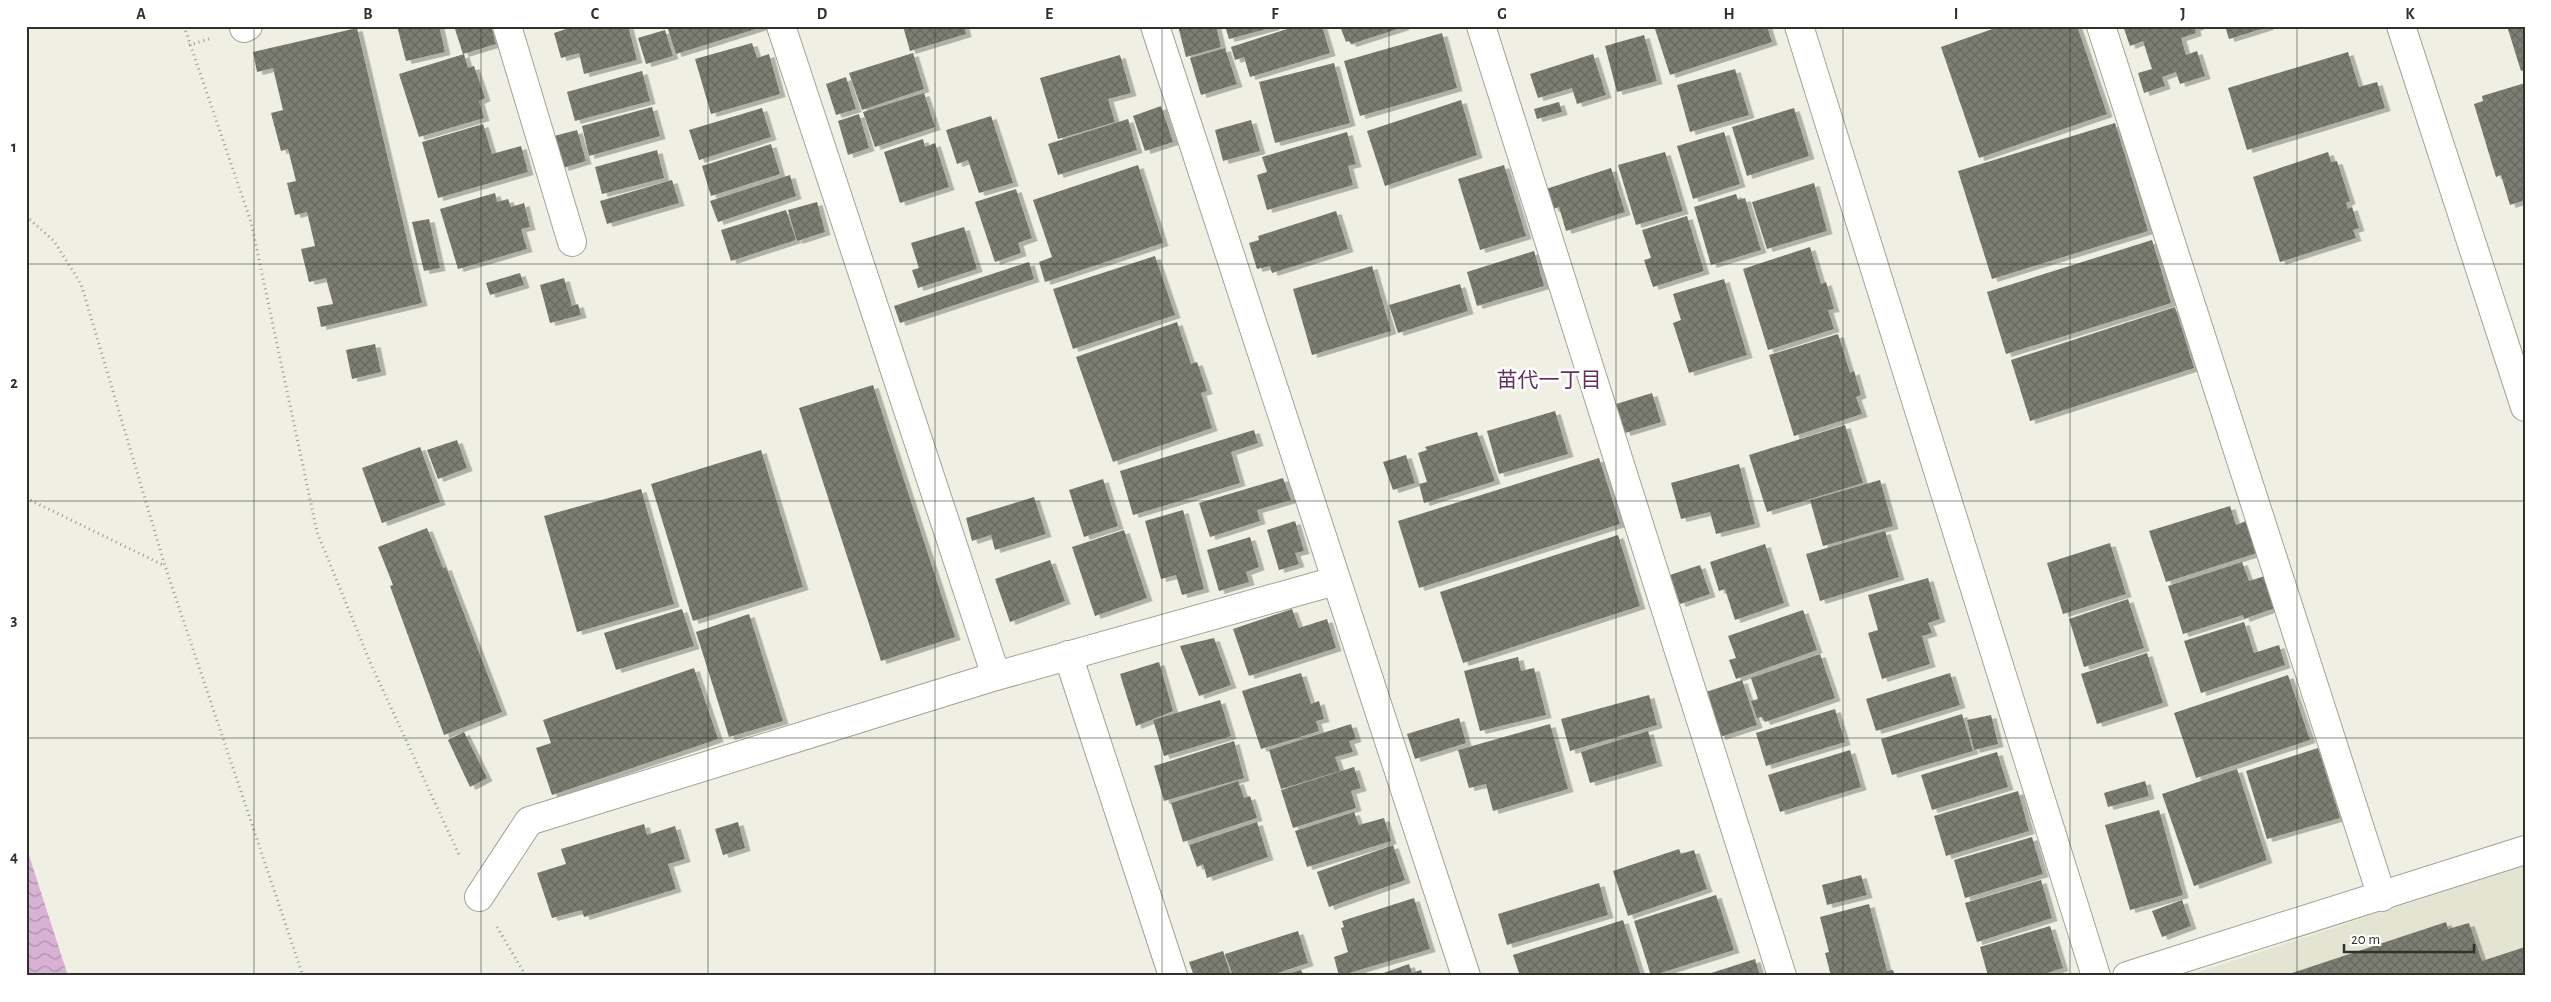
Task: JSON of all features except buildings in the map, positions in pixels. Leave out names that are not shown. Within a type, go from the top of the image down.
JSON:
[{"type":"street","points":[[507,26],[572,242]]},
{"type":"street","points":[[781,26],[996,676]]},
{"type":"street","points":[[1155,26],[1466,976]]},
{"type":"street","points":[[1481,26],[1782,976]]},
{"type":"street","points":[[1799,26],[2096,976]]},
{"type":"street","points":[[2101,26],[2382,897]]},
{"type":"street","points":[[2401,26],[2525,407]]},
{"type":"street","points":[[479,896],[529,821],[996,676],[1336,581]]},
{"type":"street","points":[[1068,655],[1173,976]]},
{"type":"street","points":[[2127,976],[2382,897],[2525,850]]},
{"type":"path","points":[[184,26],[251,222],[317,532],[370,662],[479,896],[526,976]]},
{"type":"path","points":[[26,216],[54,241],[81,284],[166,566],[303,976]]},
{"type":"path","points":[[26,498],[166,566]]},
{"type":"shaded area","points":[[2525,865],[2525,976],[2187,976]]},
{"type":"water","points":[[26,846],[68,976],[26,976]]},
{"type":"district","name":"苗代一丁目","points":[[1549,380]]}]
